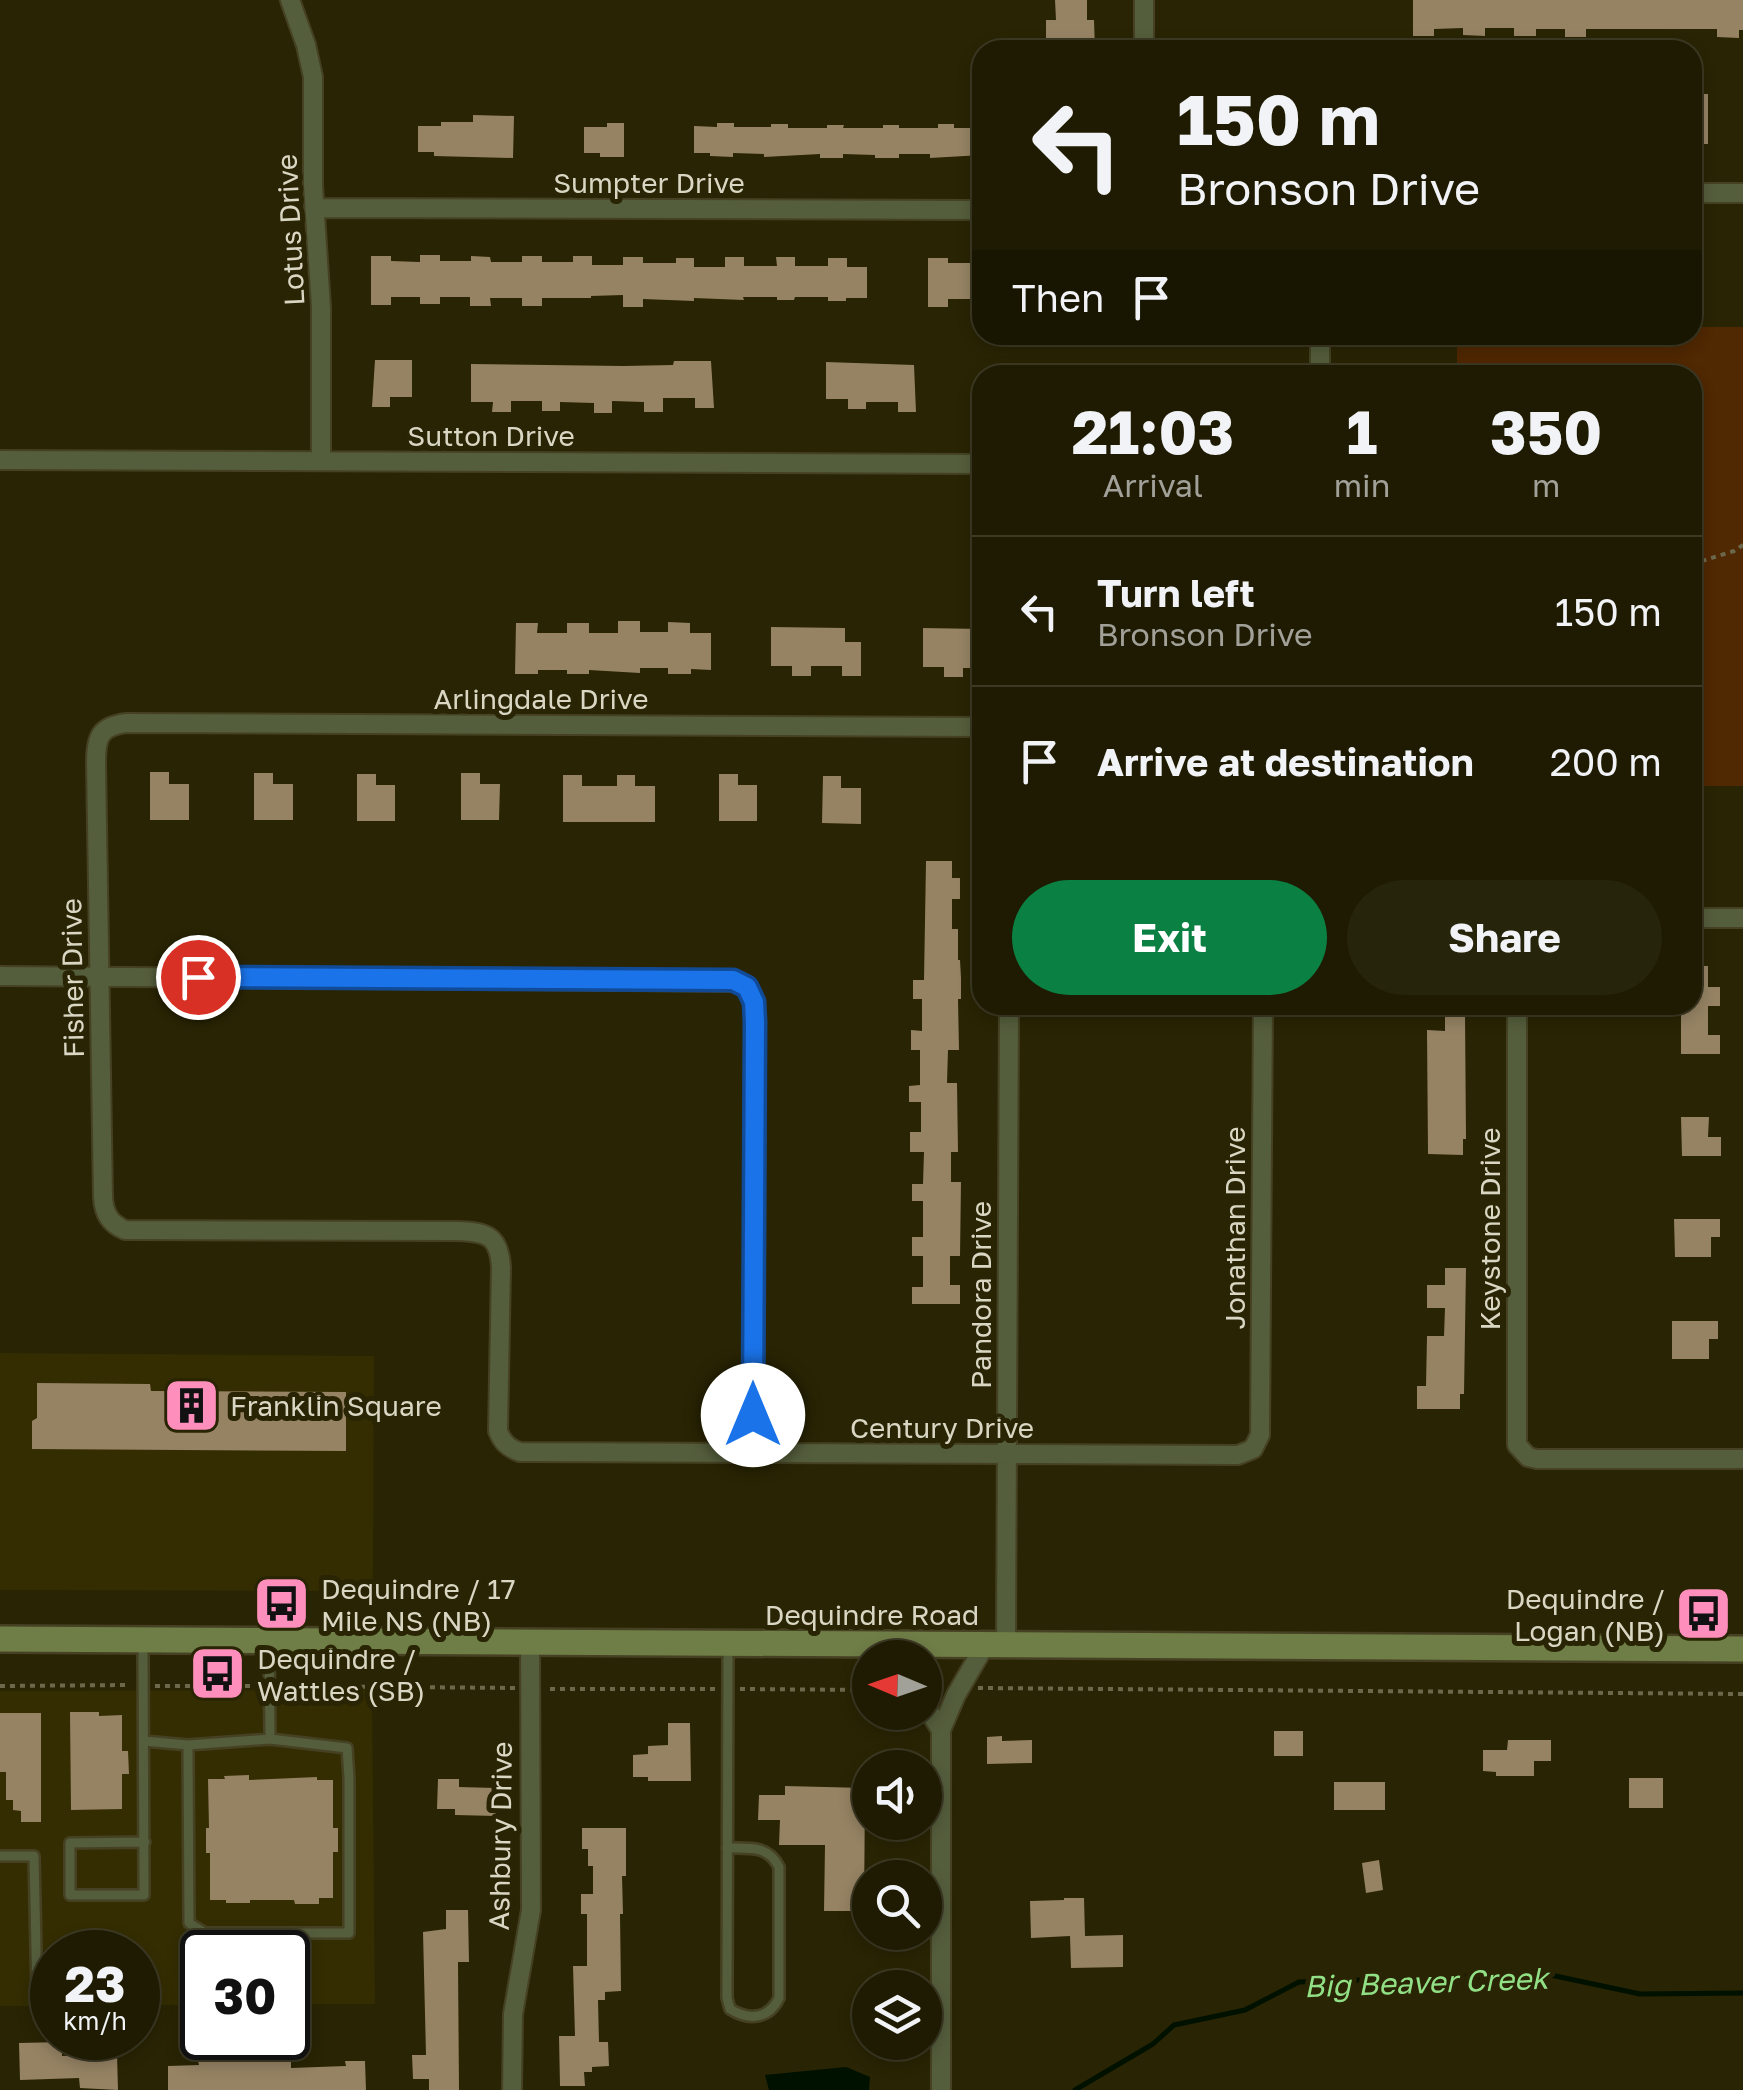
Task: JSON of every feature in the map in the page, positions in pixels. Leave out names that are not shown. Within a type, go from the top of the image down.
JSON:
[{"type":"main road","name":"Dequindre Road","points":[[0,1639],[728,1643],[852,1649]]},
{"type":"main road","name":"Dequindre Road","points":[[942,1648],[996,1645],[1743,1648]]},
{"type":"street","name":"Lotus Drive","points":[[290,0],[313,77],[314,208],[321,286],[321,462]]},
{"type":"street","points":[[1144,0],[1144,40]]},
{"type":"street","points":[[1702,193],[1743,193]]},
{"type":"street","name":"Sumpter Drive","points":[[314,208],[972,210]]},
{"type":"street","name":"Sutton Drive","points":[[0,460],[972,464]]},
{"type":"street","name":"Arlingdale Drive","points":[[102,732],[127,723],[972,727]]},
{"type":"street","name":"Fisher Drive","points":[[102,732],[96,745],[96,762],[103,1196],[111,1222]]},
{"type":"street","points":[[1702,918],[1743,918]]},
{"type":"street","points":[[0,976],[733,980],[747,987],[754,1002],[755,1022],[752,1454]]},
{"type":"street","name":"Pandora Drive","points":[[996,1645],[1007,1455],[1010,1015]]},
{"type":"street","name":"Jonathan Drive","points":[[1252,1449],[1260,1435],[1262,1015]]},
{"type":"street","name":"Keystone Drive","points":[[1517,1015],[1515,1436],[1521,1451],[1537,1458],[1743,1459]]},
{"type":"street","name":"Century Drive","points":[[111,1222],[125,1230],[488,1235],[500,1254],[498,1430],[510,1448],[530,1452],[1238,1456],[1252,1449]]},
{"type":"street","name":"Ashbury Drive","points":[[512,2090],[513,2014],[531,1910],[530,1642]]},
{"type":"street","points":[[942,1728],[959,1689],[996,1645]]},
{"type":"street","points":[[941,1730],[942,2090]]},
{"type":"lane","points":[[143,1640],[145,1842],[144,1896],[70,1895],[70,1842],[145,1842]]},
{"type":"lane","points":[[268,1640],[270,1739]]},
{"type":"lane","points":[[727,1848],[760,1848],[774,1856],[779,1867],[779,1998],[773,2010],[762,2016],[738,2014],[730,2009],[726,1998],[728,1643]]},
{"type":"lane","points":[[144,1741],[188,1745],[270,1739],[347,1748],[349,1933],[205,1933],[189,1924],[188,1745]]},
{"type":"lane","points":[[0,1856],[34,1856],[36,1930]]},
{"type":"path","points":[[1702,561],[1743,545]]},
{"type":"path","points":[[0,1686],[129,1686]]},
{"type":"path","points":[[156,1686],[254,1686]]},
{"type":"path","points":[[281,1686],[507,1688]]},
{"type":"path","points":[[544,1688],[852,1690]]},
{"type":"path","points":[[970,1688],[1743,1694]]},
{"type":"shaded area","points":[[1702,327],[1743,327],[1743,786],[1702,786],[1702,365],[1457,365],[1457,345],[1702,345]]},
{"type":"shaded area","points":[[0,1353],[374,1356],[373,1591],[0,1590]]},
{"type":"shaded area","points":[[372,1690],[375,2004],[310,2004],[310,1930],[180,1930],[180,2005],[160,2005],[160,1930],[30,1930],[30,2006],[0,2006],[0,1691]]},
{"type":"shaded area","points":[[846,2067],[870,2077],[869,2090],[769,2090],[765,2075]]},
{"type":"building","points":[[1055,0],[1087,0],[1087,20],[1094,20],[1095,40],[1046,39],[1046,20],[1056,20]]},
{"type":"building","points":[[1413,0],[1743,0],[1743,30],[1739,30],[1739,38],[1717,37],[1717,29],[1586,29],[1586,37],[1565,37],[1565,29],[1536,29],[1536,36],[1514,36],[1514,28],[1485,28],[1485,36],[1463,35],[1463,28],[1434,29],[1434,36],[1413,36]]},
{"type":"building","points":[[1702,94],[1708,94],[1708,144],[1702,144]]},
{"type":"building","points":[[473,115],[514,116],[513,158],[418,152],[418,126],[473,122]]},
{"type":"building","points":[[607,123],[624,123],[624,157],[584,153],[584,127],[607,127]]},
{"type":"building","points":[[717,123],[734,123],[734,127],[788,124],[788,128],[938,128],[938,124],[954,124],[954,128],[972,128],[972,156],[930,158],[930,154],[899,154],[899,158],[875,158],[843,154],[843,158],[820,158],[820,154],[764,157],[733,153],[733,157],[694,153],[694,126],[717,127]]},
{"type":"building","points":[[420,255],[440,255],[440,261],[490,257],[491,262],[522,262],[522,256],[542,256],[542,262],[573,262],[573,256],[592,256],[592,265],[623,265],[623,257],[643,257],[643,263],[676,263],[676,258],[694,258],[694,267],[725,267],[725,257],[744,257],[744,266],[777,266],[776,257],[795,257],[795,266],[828,266],[828,258],[847,258],[847,267],[867,267],[867,298],[643,299],[643,307],[623,307],[623,295],[542,298],[542,306],[522,306],[522,298],[490,298],[491,306],[470,306],[470,297],[440,297],[440,304],[420,304],[420,297],[391,297],[391,305],[371,305],[371,256],[420,262]]},
{"type":"building","points":[[928,258],[972,263],[972,299],[948,299],[948,307],[928,307]]},
{"type":"building","points":[[375,360],[412,360],[412,397],[390,397],[390,407],[372,407]]},
{"type":"building","points":[[674,361],[711,361],[714,408],[695,408],[695,398],[663,398],[663,412],[644,412],[644,402],[612,401],[612,413],[594,413],[594,403],[560,402],[560,411],[542,411],[542,401],[511,401],[511,412],[492,412],[493,402],[471,402],[471,364],[623,366],[673,365]]},
{"type":"building","points":[[826,362],[914,365],[916,412],[898,412],[898,402],[866,402],[866,409],[848,409],[848,399],[826,399]]},
{"type":"building","points":[[618,621],[640,621],[640,632],[668,632],[668,622],[690,623],[690,633],[711,633],[711,670],[691,669],[691,674],[668,674],[668,668],[640,668],[640,673],[589,670],[589,674],[567,674],[567,670],[538,670],[538,674],[515,674],[516,623],[538,623],[537,633],[567,633],[567,623],[589,623],[589,633],[618,633]]},
{"type":"building","points":[[771,627],[845,628],[845,642],[861,642],[861,676],[842,676],[842,666],[811,666],[811,676],[792,676],[792,666],[771,666]]},
{"type":"building","points":[[923,628],[972,629],[972,668],[963,668],[963,677],[944,677],[944,667],[923,667]]},
{"type":"building","points":[[150,772],[169,772],[169,784],[189,784],[189,820],[150,820]]},
{"type":"building","points":[[254,773],[273,773],[273,784],[293,784],[293,820],[254,820]]},
{"type":"building","points":[[461,773],[480,773],[480,784],[500,784],[499,820],[461,820]]},
{"type":"building","points":[[357,774],[376,774],[376,785],[395,785],[395,821],[357,821]]},
{"type":"building","points":[[719,774],[738,774],[738,785],[757,785],[757,821],[719,821]]},
{"type":"building","points":[[563,775],[582,775],[582,786],[617,786],[617,775],[635,775],[635,786],[655,786],[655,822],[563,822]]},
{"type":"building","points":[[823,776],[841,776],[841,788],[861,788],[861,824],[822,823]]},
{"type":"building","points":[[926,861],[952,861],[952,878],[960,878],[960,899],[952,899],[952,929],[958,929],[961,978],[959,1050],[948,1050],[947,1083],[957,1083],[958,1152],[951,1152],[951,1182],[961,1182],[960,1256],[950,1256],[950,1285],[960,1285],[960,1304],[912,1304],[912,1287],[923,1287],[923,1256],[912,1256],[912,1237],[923,1237],[923,1201],[912,1201],[912,1184],[923,1184],[924,1152],[910,1152],[910,1132],[921,1132],[921,1102],[909,1102],[909,1086],[920,1085],[920,1050],[911,1050],[911,1030],[922,1031],[922,999],[913,999],[913,980],[924,980]]},
{"type":"building","points":[[1702,966],[1708,966],[1708,987],[1720,987],[1720,1006],[1708,1006],[1708,1035],[1720,1035],[1720,1054],[1681,1054],[1681,1015],[1702,1015]]},
{"type":"building","points":[[1445,1015],[1465,1015],[1463,1155],[1428,1154],[1427,1030],[1445,1031]]},
{"type":"building","points":[[1681,1117],[1709,1117],[1708,1137],[1721,1137],[1721,1156],[1682,1156]]},
{"type":"building","points":[[1674,1219],[1720,1219],[1720,1237],[1711,1237],[1711,1257],[1675,1257]]},
{"type":"building","points":[[1445,1268],[1466,1268],[1464,1394],[1460,1394],[1460,1409],[1417,1409],[1417,1386],[1426,1386],[1427,1336],[1444,1336],[1445,1308],[1427,1308],[1427,1285],[1445,1285]]},
{"type":"building","points":[[1672,1321],[1718,1321],[1718,1339],[1709,1339],[1709,1359],[1672,1359]]},
{"type":"building","name":"Franklin Square","points":[[37,1383],[150,1384],[151,1391],[346,1392],[346,1451],[32,1449]]},
{"type":"building","points":[[70,1712],[122,1715],[122,1751],[128,1751],[129,1774],[122,1774],[122,1809],[71,1810]]},
{"type":"building","points":[[0,1713],[41,1713],[41,1822],[21,1822],[21,1811],[13,1810],[13,1800],[6,1800],[6,1772],[0,1772]]},
{"type":"building","points":[[668,1723],[690,1723],[691,1781],[633,1777],[633,1755],[648,1754],[648,1746],[668,1745]]},
{"type":"building","points":[[1274,1731],[1303,1731],[1303,1756],[1274,1756]]},
{"type":"building","points":[[1002,1736],[1002,1741],[1032,1740],[1032,1763],[987,1764],[987,1737]]},
{"type":"building","points":[[1508,1740],[1551,1740],[1551,1761],[1534,1761],[1534,1776],[1496,1776],[1496,1772],[1483,1771],[1483,1750],[1507,1750]]},
{"type":"building","points":[[249,1775],[249,1780],[333,1780],[333,1828],[338,1828],[338,1852],[333,1852],[333,1898],[319,1898],[319,1904],[295,1904],[294,1900],[210,1900],[210,1853],[206,1853],[208,1779]]},
{"type":"building","points":[[1629,1778],[1663,1778],[1663,1808],[1629,1808]]},
{"type":"building","points":[[438,1779],[459,1779],[459,1787],[496,1788],[496,1816],[455,1815],[455,1809],[437,1809]]},
{"type":"building","points":[[1334,1782],[1385,1782],[1385,1810],[1334,1810]]},
{"type":"building","points":[[785,1786],[852,1788],[852,1840],[865,1840],[864,1860],[852,1860],[852,1911],[824,1911],[825,1845],[779,1845],[780,1820],[758,1820],[759,1795],[785,1795]]},
{"type":"building","points":[[582,1828],[626,1828],[626,1876],[622,1876],[620,1914],[621,1991],[605,1992],[605,2000],[598,2000],[599,2042],[608,2042],[609,2066],[584,2072],[585,2086],[560,2086],[559,2036],[575,2036],[573,1966],[587,1966],[587,1914],[581,1914],[581,1894],[593,1894],[593,1866],[588,1866],[588,1849],[582,1849]]},
{"type":"building","points":[[1379,1860],[1383,1890],[1366,1893],[1362,1863]]},
{"type":"building","points":[[1084,1898],[1085,1936],[1123,1935],[1123,1967],[1071,1968],[1070,1936],[1031,1938],[1030,1901]]},
{"type":"building","points":[[446,1910],[468,1910],[469,1962],[458,1962],[459,2090],[429,2090],[429,2079],[413,2079],[412,2055],[426,2055],[423,1932],[446,1929]]},
{"type":"building","points":[[19,2043],[30,2043],[30,2060],[117,2060],[118,2090],[80,2088],[79,2078],[20,2080]]},
{"type":"building","points":[[291,2060],[291,2068],[346,2066],[345,2061],[365,2061],[366,2090],[168,2090],[168,2066],[199,2065],[198,2061]]},
{"type":"waterway","name":"Big Beaver Creek","points":[[1075,2090],[1153,2044],[1174,2025],[1245,2010],[1299,1982],[1546,1974],[1640,1994],[1743,1993]]},
{"type":"place","name":"Franklin Square","points":[[191,1405]]},
{"type":"place","name":"Dequindre / 17 Mile NS (NB)","points":[[282,1604]]},
{"type":"place","name":"Dequindre / Logan (NB)","points":[[1704,1614]]},
{"type":"place","name":"Dequindre / Wattles (SB)","points":[[218,1674]]},
{"type":"route","points":[[198,977],[733,980],[747,987],[754,1002],[755,1022],[753,1415]]}]
